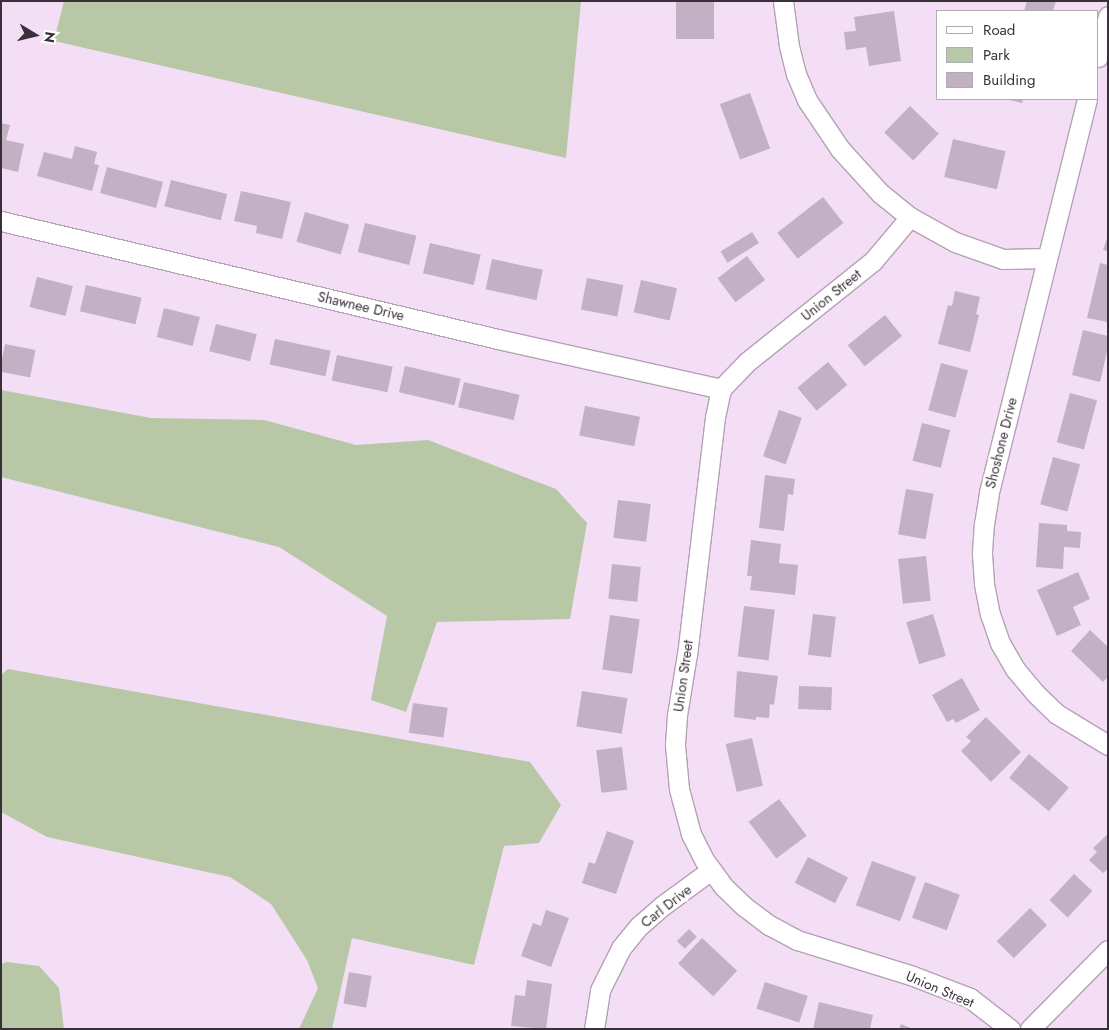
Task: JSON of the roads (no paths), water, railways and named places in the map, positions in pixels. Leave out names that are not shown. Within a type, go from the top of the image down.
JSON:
[{"type":"street","points":[[783,1],[788,46],[796,74],[808,100],[840,149],[859,172],[910,217],[955,242],[1003,259],[1047,258]]},
{"type":"street","points":[[1099,53],[1108,16]]},
{"type":"street","name":"Shoshone Drive","points":[[1087,100],[988,493],[983,530],[984,584],[990,614],[1000,643],[1015,669],[1035,693],[1057,714],[1108,745]]},
{"type":"street","name":"Union Street","points":[[910,217],[873,261],[748,362],[722,389],[715,417],[675,745],[679,790],[692,834],[712,870],[723,886],[745,908],[790,936],[913,976],[970,998],[1010,1029]]},
{"type":"street","name":"Shawnee Drive","points":[[1,221],[498,339],[722,389]]},
{"type":"street","name":"Carl Drive","points":[[594,1029],[600,990],[621,948],[639,926],[662,906],[712,870]]},
{"type":"street","points":[[1030,1029],[1108,950]]}]
